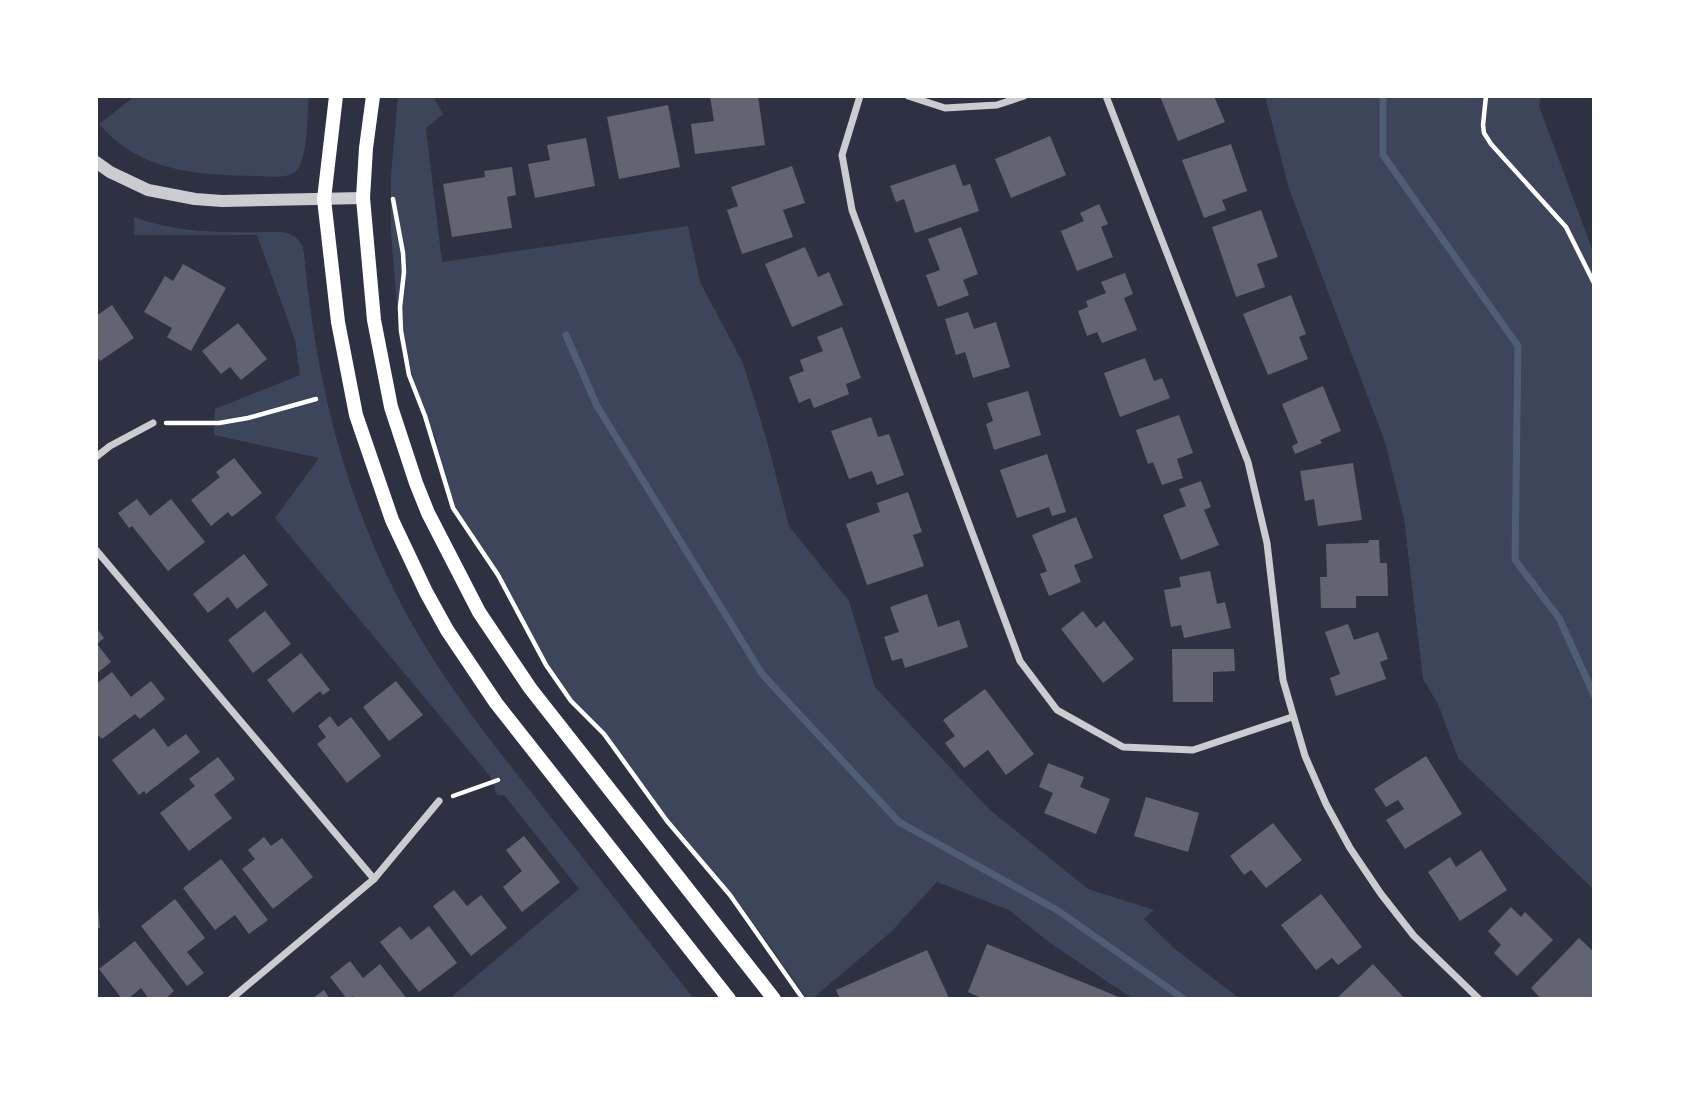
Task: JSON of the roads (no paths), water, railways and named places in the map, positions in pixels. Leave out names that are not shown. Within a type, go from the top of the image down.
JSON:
[{"type":"main road","points":[[336,96],[324,199],[338,322],[356,415],[366,451],[392,520],[447,630],[496,703],[729,999]]},
{"type":"main road","points":[[373,96],[363,198],[369,286],[384,381],[416,483],[446,551],[479,612],[530,688],[774,999]]},
{"type":"street","points":[[860,96],[842,155],[852,210],[1020,660],[1057,710],[1123,747],[1192,750],[1292,717]]},
{"type":"street","points":[[908,96],[945,108],[996,105],[1024,96]]},
{"type":"street","points":[[1106,96],[1248,462],[1267,543],[1278,647],[1292,717],[1305,756],[1350,848],[1381,894],[1414,936],[1479,999]]},
{"type":"street","points":[[96,162],[131,182],[169,196],[222,201],[363,198]]},
{"type":"street","points":[[96,457],[110,446],[153,423]]},
{"type":"street","points":[[96,550],[374,879]]},
{"type":"street","points":[[231,999],[374,879],[439,801]]},
{"type":"waterway","points":[[1383,96],[1383,155],[1518,346],[1515,560],[1559,618],[1594,695]]},
{"type":"waterway","points":[[566,335],[597,406],[762,674],[899,822],[1057,910],[1184,999]]}]
